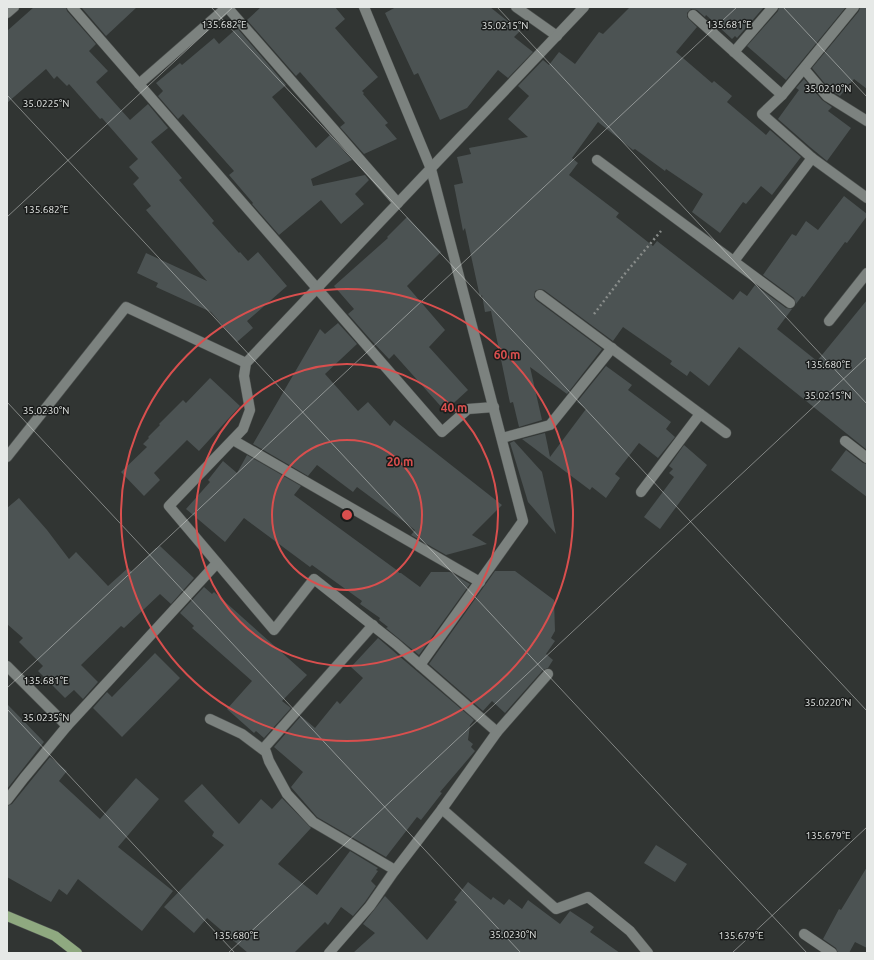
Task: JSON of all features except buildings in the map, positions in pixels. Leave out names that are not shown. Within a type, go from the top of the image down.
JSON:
[{"type":"main road","points":[[7,916],[55,936],[77,953]]},
{"type":"street","points":[[7,13],[14,7]]},
{"type":"street","points":[[72,7],[442,432],[468,409],[494,407]]},
{"type":"street","points":[[139,84],[227,7],[398,203]]},
{"type":"street","points":[[364,7],[431,169],[523,521],[420,665]]},
{"type":"street","points":[[516,7],[557,36]]},
{"type":"street","points":[[497,732],[373,625],[314,579],[274,630],[169,506],[243,428],[250,410],[244,376],[246,363],[584,7]]},
{"type":"street","points":[[734,52],[773,7]]},
{"type":"street","points":[[854,7],[782,95],[762,114],[812,158],[867,198]]},
{"type":"street","points":[[693,15],[782,95]]},
{"type":"street","points":[[804,68],[827,96],[867,121]]},
{"type":"street","points":[[734,261],[812,158]]},
{"type":"street","points":[[597,160],[790,303]]},
{"type":"street","points":[[828,321],[867,273]]},
{"type":"street","points":[[540,295],[726,433]]},
{"type":"street","points":[[7,457],[126,308],[246,363]]},
{"type":"street","points":[[502,438],[550,425],[612,348]]},
{"type":"street","points":[[641,492],[700,414]]},
{"type":"street","points":[[233,440],[480,582]]},
{"type":"street","points":[[845,441],[867,458]]},
{"type":"street","points":[[7,800],[67,726],[217,563]]},
{"type":"street","points":[[262,749],[373,625]]},
{"type":"street","points":[[7,666],[67,726]]},
{"type":"street","points":[[329,953],[370,906],[497,732],[548,674]]},
{"type":"street","points":[[210,719],[242,734],[266,752],[269,761],[287,794],[313,822],[395,870]]},
{"type":"street","points":[[442,809],[556,909],[588,897],[630,931],[648,953]]},
{"type":"street","points":[[804,934],[832,953]]},
{"type":"path","points":[[584,328],[623,276],[673,216]]}]
